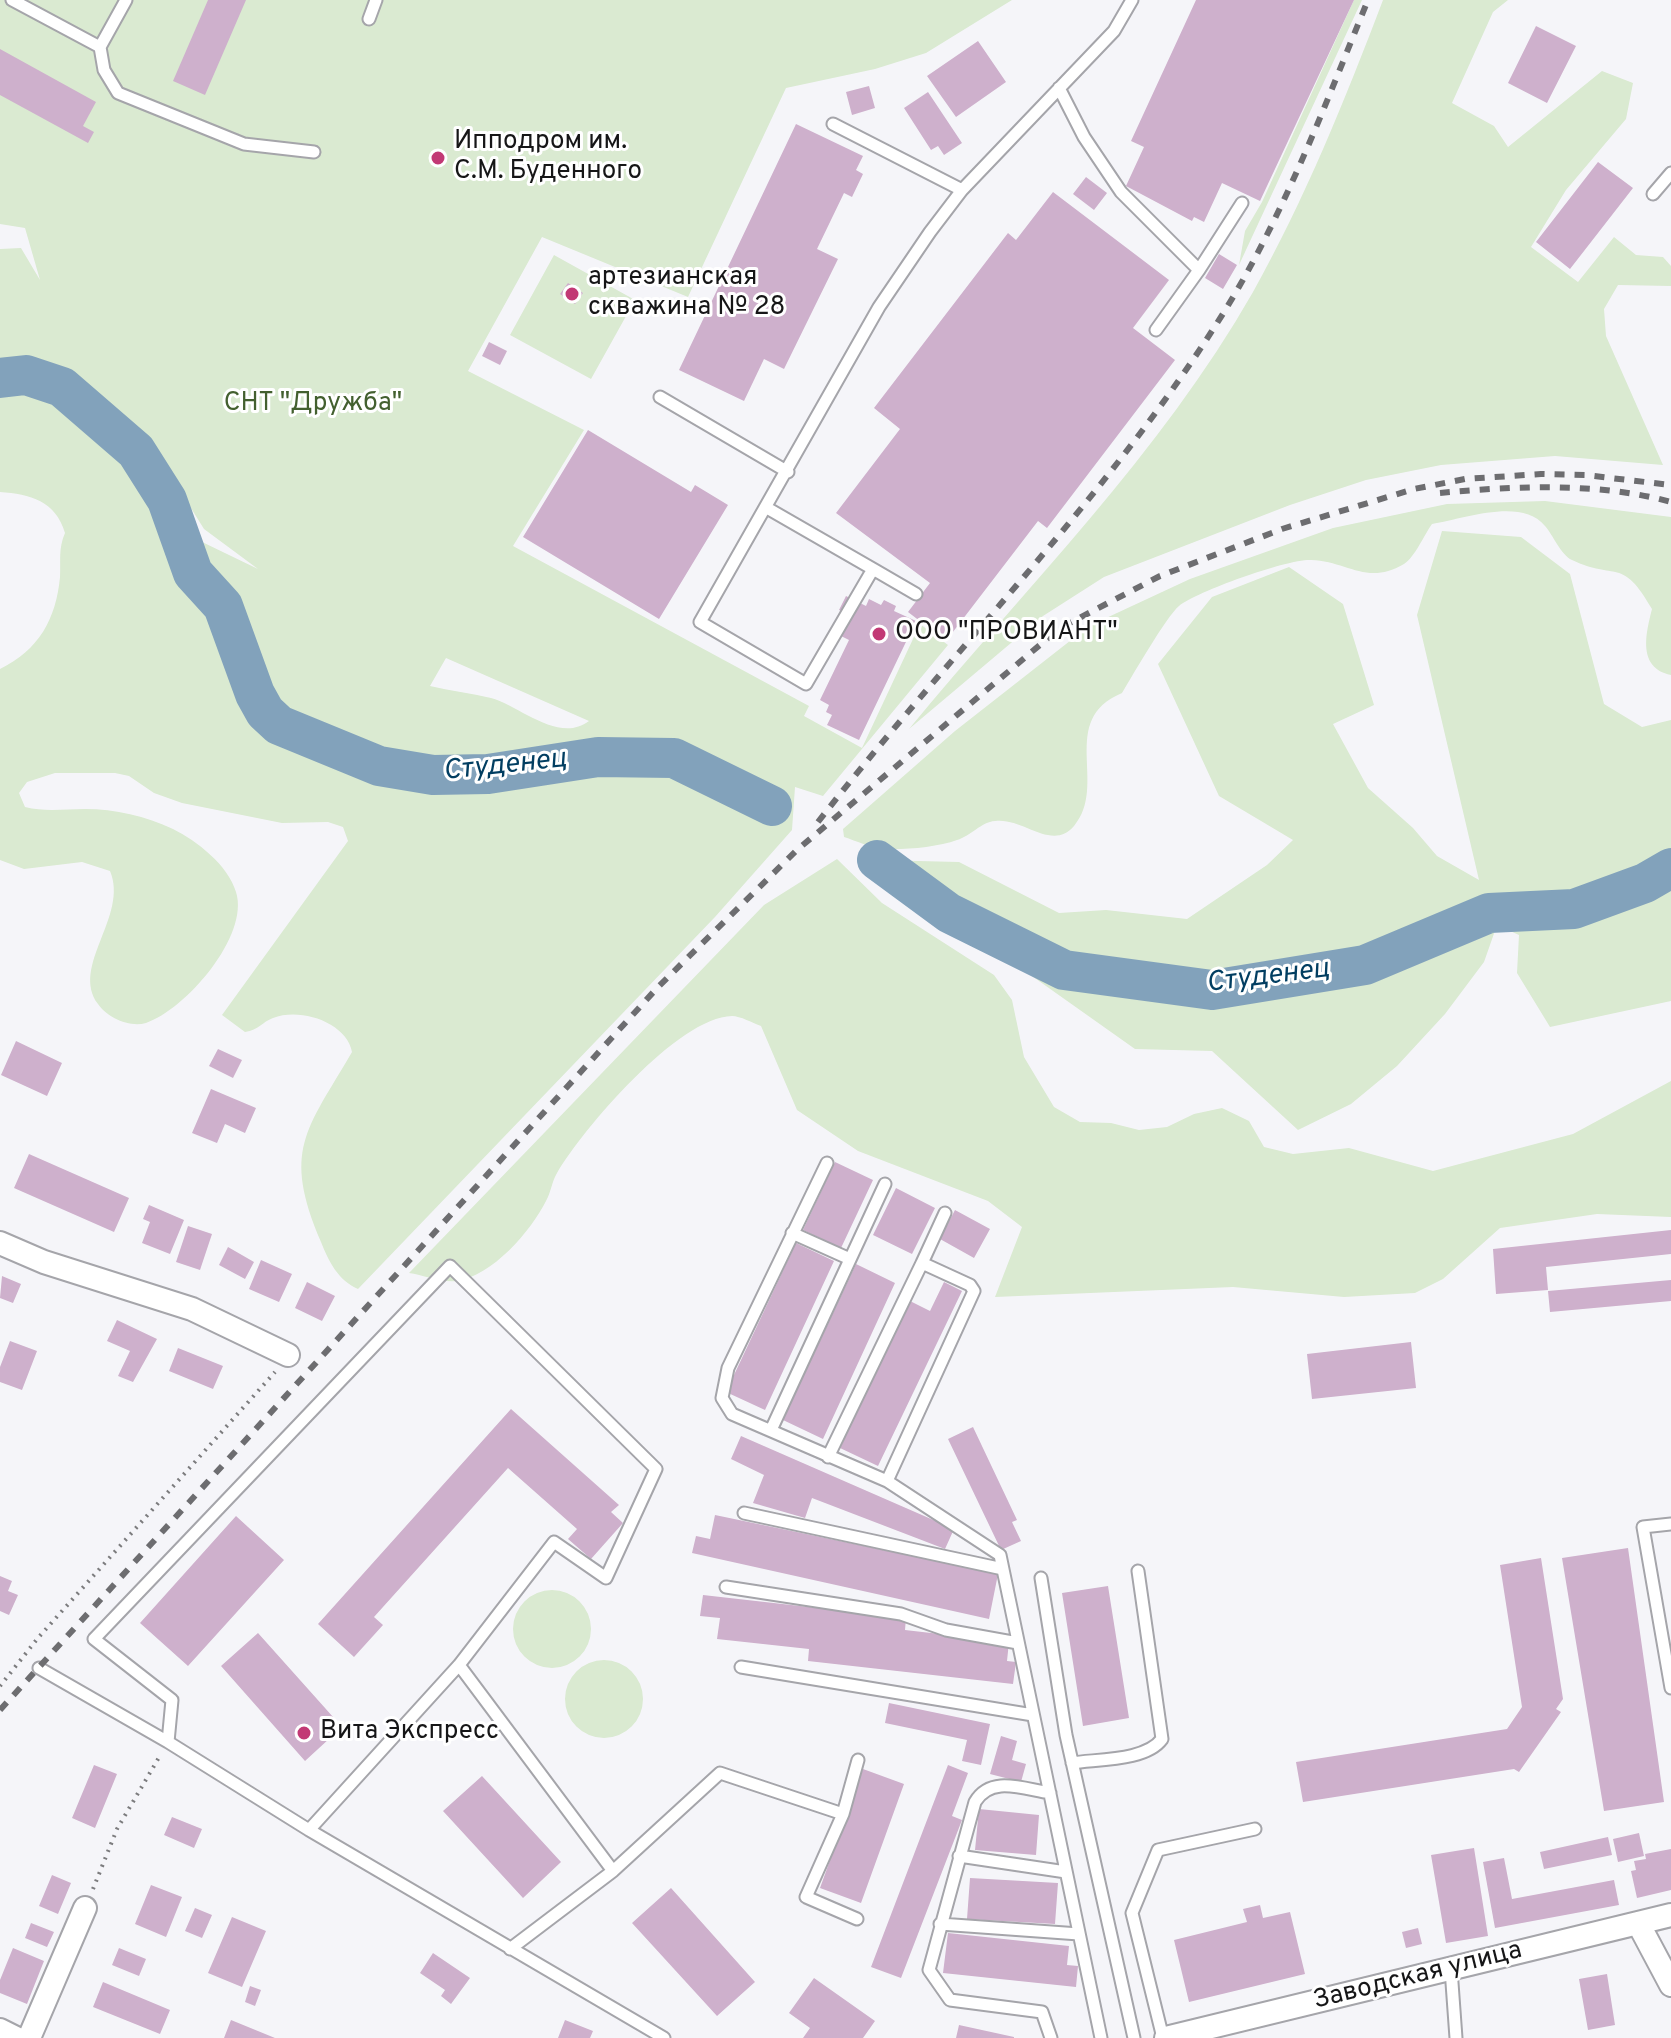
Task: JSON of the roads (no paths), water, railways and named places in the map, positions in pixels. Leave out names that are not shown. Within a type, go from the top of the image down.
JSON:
[{"type":"street","points":[[0,1243],[44,1262],[192,1309],[288,1355]]},
{"type":"street","points":[[29,2038],[85,1908]]},
{"type":"street","name":"Заводская улица","points":[[1164,2038],[1671,1915]]},
{"type":"street","points":[[1638,1923],[1671,1985]]},
{"type":"street","points":[[0,2030],[16,2038]]},
{"type":"lane","points":[[12,0],[100,47]]},
{"type":"lane","points":[[126,0],[100,47],[104,70],[118,93],[244,144],[314,152]]},
{"type":"lane","points":[[369,19],[376,0]]},
{"type":"lane","points":[[873,569],[806,684],[700,622],[788,472],[879,307],[962,190],[1114,31],[1132,0]]},
{"type":"lane","points":[[1059,88],[1084,137],[1121,192],[1199,270]]},
{"type":"lane","points":[[833,124],[962,190]]},
{"type":"lane","points":[[1653,194],[1671,173]]},
{"type":"lane","points":[[1156,330],[1242,203]]},
{"type":"lane","points":[[660,397],[788,472]]},
{"type":"lane","points":[[767,508],[916,594]]},
{"type":"lane","points":[[827,1163],[723,1381],[722,1398],[732,1414],[887,1481],[1000,1555],[1101,2038]]},
{"type":"lane","points":[[771,1430],[885,1184]]},
{"type":"lane","points":[[828,1457],[945,1213]]},
{"type":"lane","points":[[792,1233],[850,1259]]},
{"type":"lane","points":[[887,1481],[974,1291],[970,1285],[922,1263]]},
{"type":"lane","points":[[168,1742],[172,1700],[94,1639],[450,1266],[656,1469],[606,1578],[554,1542],[459,1665],[309,1830]]},
{"type":"lane","points":[[744,1513],[1003,1569]]},
{"type":"lane","points":[[1671,1524],[1643,1527],[1671,1688]]},
{"type":"lane","points":[[1072,1763],[1143,1752],[1156,1747],[1162,1739],[1138,1571]]},
{"type":"lane","points":[[1041,1578],[1072,1763],[1134,2038]]},
{"type":"lane","points":[[726,1587],[901,1614],[946,1630],[1018,1643]]},
{"type":"lane","points":[[459,1665],[613,1871]]},
{"type":"lane","points":[[741,1667],[1033,1715]]},
{"type":"lane","points":[[39,1668],[664,2038]]},
{"type":"lane","points":[[857,1919],[806,1897],[843,1814],[858,1760]]},
{"type":"lane","points":[[510,1949],[613,1871],[720,1773],[843,1814]]},
{"type":"lane","points":[[1050,1793],[993,1784],[982,1790],[975,1802],[959,1856],[929,1970],[950,2000],[1042,2012],[1051,2038]]},
{"type":"lane","points":[[1164,2038],[1132,1913],[1158,1850],[1255,1829]]},
{"type":"lane","points":[[959,1856],[1066,1872]]},
{"type":"lane","points":[[940,1924],[1079,1934]]},
{"type":"lane","points":[[1451,1969],[1456,2038]]},
{"type":"waterway","name":"Студенец","points":[[0,378],[26,375],[62,387],[136,451],[167,500],[193,573],[223,606],[255,694],[265,712],[279,725],[379,766],[433,775],[488,774],[598,757],[674,758],[772,806]]},
{"type":"waterway","name":"Студенец","points":[[877,860],[949,913],[1064,970],[1212,990],[1365,965],[1489,913],[1574,909],[1645,883],[1671,868]]},
{"type":"railway","points":[[818,822],[1080,510],[1179,380],[1224,312],[1266,237],[1368,0]]},
{"type":"railway","points":[[0,1710],[658,987],[797,850],[1060,628],[1160,576],[1282,529],[1414,489],[1465,479],[1541,474],[1585,475],[1671,485]]},
{"type":"railway","points":[[1440,493],[1556,487],[1615,491],[1671,502]]},
{"type":"place","name":"Ипподром им. С.М. Буденного","points":[[438,158]]},
{"type":"place","name":"артезианская скважина № 28","points":[[572,294]]},
{"type":"place","name":"ООО \"ПРОВИАНТ\"","points":[[879,634]]},
{"type":"place","name":"Вита Экспресс","points":[[304,1733]]},
{"type":"park label","name":"СНТ \"Дружба\"","points":[[313,405]]}]
